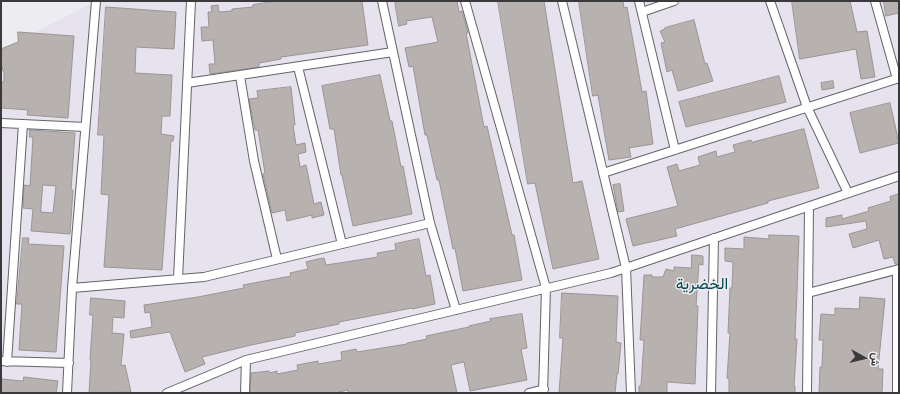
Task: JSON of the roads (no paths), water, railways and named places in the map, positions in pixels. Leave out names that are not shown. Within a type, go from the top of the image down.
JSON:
[{"type":"street","points":[[68,393],[72,288],[96,1]]},
{"type":"street","points":[[178,279],[191,1]]},
{"type":"street","points":[[382,1],[430,223],[456,310]]},
{"type":"street","points":[[464,1],[546,288],[543,391],[529,393]]},
{"type":"street","points":[[562,1],[626,268],[631,393]]},
{"type":"street","points":[[639,1],[675,150]]},
{"type":"street","points":[[642,12],[674,1]]},
{"type":"street","points":[[770,1],[808,107],[848,194]]},
{"type":"street","points":[[603,173],[898,79],[874,1]]},
{"type":"street","points":[[187,83],[393,52]]},
{"type":"street","points":[[298,67],[342,244]]},
{"type":"street","points":[[240,76],[254,161],[277,259]]},
{"type":"street","points":[[1,123],[85,127]]},
{"type":"street","points":[[23,124],[4,361],[69,363]]},
{"type":"street","points":[[167,393],[246,360],[611,273],[899,176]]},
{"type":"street","points":[[807,393],[809,207]]},
{"type":"street","points":[[72,288],[204,277],[430,223]]},
{"type":"street","points":[[711,393],[714,238]]},
{"type":"street","points":[[808,293],[898,269],[896,393]]},
{"type":"street","points":[[245,393],[246,360]]},
{"type":"district","name":"الخضرية","points":[[702,284]]}]
